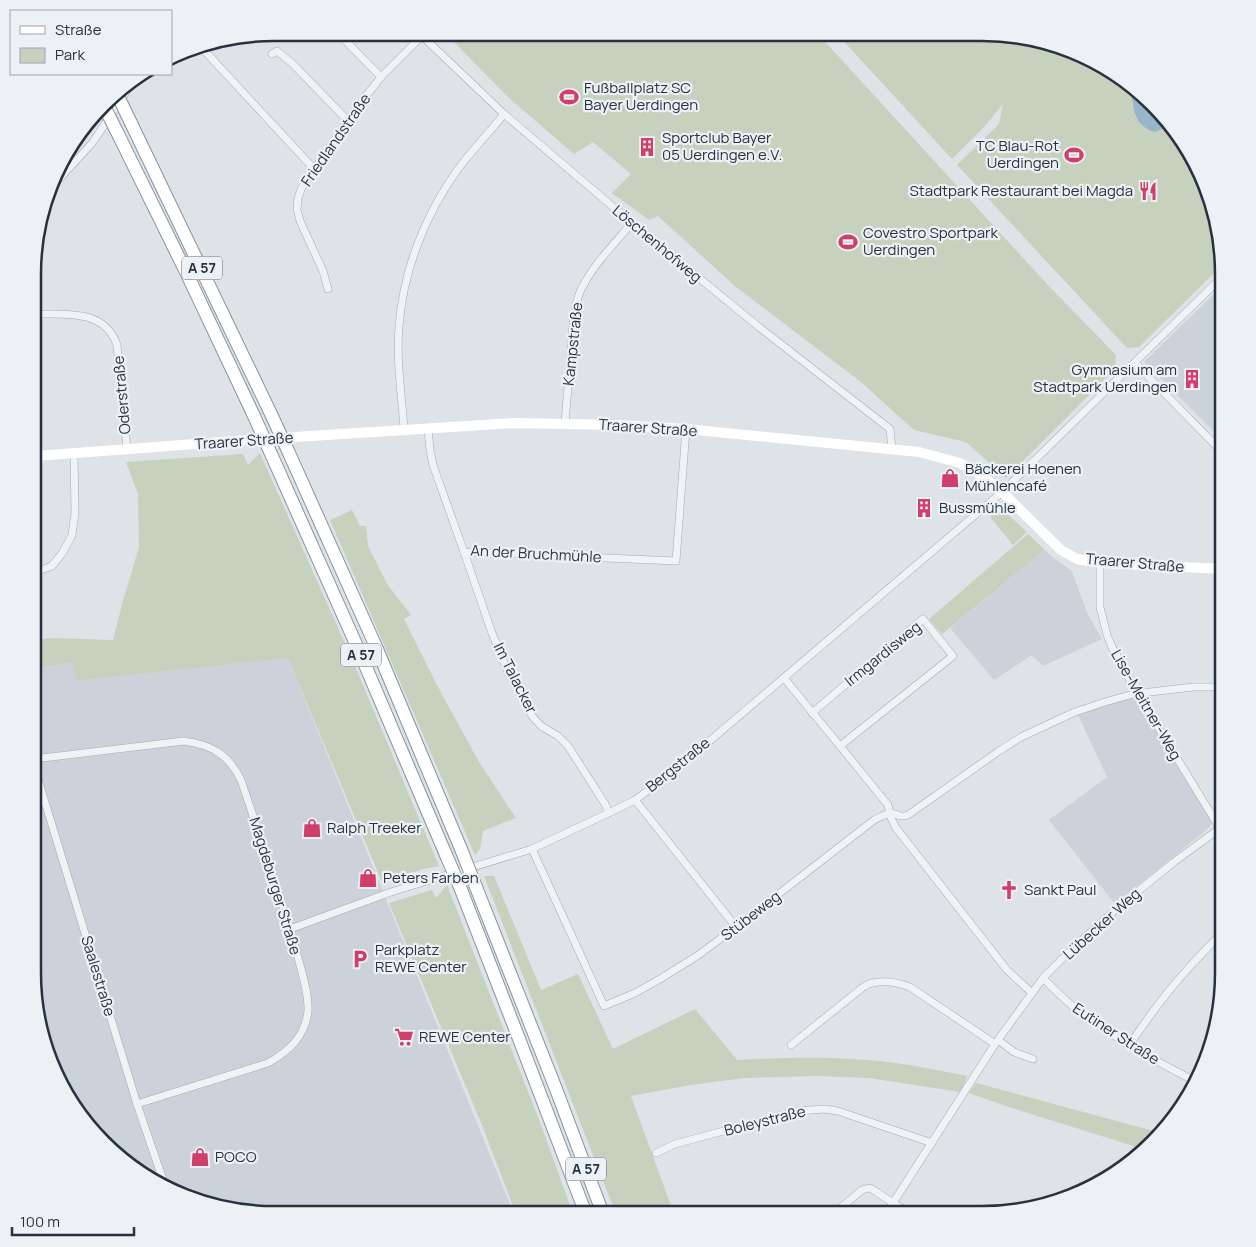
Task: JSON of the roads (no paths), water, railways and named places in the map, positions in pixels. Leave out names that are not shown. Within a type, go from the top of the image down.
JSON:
[{"type":"highway","name":"A 57","points":[[120,100],[271,414],[377,649],[461,849],[570,1124],[600,1206]]},
{"type":"highway","name":"A 57","points":[[107,112],[187,274],[254,416],[360,653],[460,887],[583,1206]]},
{"type":"street","points":[[346,41],[381,77]]},
{"type":"street","name":"Friedlandstraße","points":[[328,289],[323,271],[300,221],[297,209],[298,198],[302,187],[348,121],[381,77],[414,41]]},
{"type":"street","name":"Löschenhofweg","points":[[428,41],[504,114],[632,223],[758,327],[890,429],[892,450]]},
{"type":"street","points":[[272,54],[277,51],[292,64],[348,121]]},
{"type":"street","points":[[206,52],[314,169]]},
{"type":"street","points":[[64,174],[92,142],[122,99]]},
{"type":"street","points":[[404,430],[399,329],[402,300],[410,267],[419,239],[445,188],[459,168],[504,114]]},
{"type":"street","name":"Kampstraße","points":[[566,423],[574,314],[577,299],[593,269],[632,223]]},
{"type":"street","name":"Bergstraße","points":[[290,929],[391,892],[532,849],[635,800],[672,773],[1002,492],[1215,284]]},
{"type":"street","name":"Oderstraße","points":[[41,314],[80,315],[94,319],[106,326],[114,338],[117,345],[127,449]]},
{"type":"street","points":[[1135,363],[1215,445]]},
{"type":"street","name":"Traarer Straße","points":[[41,456],[514,423],[566,423],[686,429],[920,452],[960,464],[978,473],[1002,492],[1061,550],[1077,559],[1100,563],[1215,570]]},
{"type":"street","name":"An der Bruchmühle","points":[[428,429],[433,465],[464,552],[676,561],[686,429]]},
{"type":"street","points":[[41,570],[52,566],[63,552],[72,535],[75,513],[74,454]]},
{"type":"street","name":"Im Talacker","points":[[464,552],[492,634],[507,670],[532,716],[541,726],[558,736],[568,746],[609,813]]},
{"type":"street","name":"Lise-Meitner-Weg","points":[[1100,563],[1100,607],[1107,635],[1134,688],[1215,820]]},
{"type":"street","name":"Irmgardisweg","points":[[812,713],[923,619],[953,656],[840,746]]},
{"type":"street","points":[[784,678],[888,805],[896,828],[1007,970],[1032,993]]},
{"type":"street","name":"Stübeweg","points":[[532,849],[604,1006],[635,992],[697,956],[874,820],[890,814],[903,817],[908,815],[998,751],[1021,737],[1075,712],[1104,702],[1138,694],[1193,687],[1215,688]]},
{"type":"street","name":"Magdeburger Straße","points":[[41,758],[184,741],[206,745],[217,751],[236,769],[241,780],[290,929],[306,991],[308,1011],[303,1029],[295,1044],[268,1063],[137,1104]]},
{"type":"street","name":"Saalestraße","points":[[41,789],[137,1104],[162,1177]]},
{"type":"street","points":[[635,800],[736,927]]},
{"type":"street","name":"Lübecker Weg","points":[[891,1206],[997,1042],[1043,978],[1116,909],[1215,831]]},
{"type":"street","points":[[1130,1045],[1180,977],[1215,940]]},
{"type":"street","name":"Eutiner Straße","points":[[1043,978],[1078,1011],[1130,1045],[1190,1078]]},
{"type":"street","points":[[791,1045],[862,988],[873,982],[886,982],[899,983],[910,987],[1014,1052],[1033,1059]]},
{"type":"street","name":"Boleystraße","points":[[656,1154],[675,1144],[798,1111],[812,1109],[838,1111],[932,1142]]},
{"type":"street","points":[[843,1206],[866,1188],[872,1188],[898,1206]]},
{"type":"water","points":[[1132,96],[1147,109],[1163,128],[1155,132],[1149,130],[1137,118]]},
{"type":"place","name":"Fußballplatz SC Bayer Uerdingen","points":[[569,97]]},
{"type":"place","name":"Sportclub Bayer 05 Uerdingen e.V.","points":[[647,147]]},
{"type":"place","name":"TC Blau-Rot Uerdingen","points":[[1074,155]]},
{"type":"place","name":"Stadtpark Restaurant bei Magda","points":[[1148,191]]},
{"type":"place","name":"Covestro Sportpark Uerdingen","points":[[848,242]]},
{"type":"place","name":"Gymnasium am Stadtpark Uerdingen","points":[[1192,379]]},
{"type":"place","name":"Bäckerei Hoenen Mühlencafé","points":[[950,478]]},
{"type":"place","name":"Bussmühle","points":[[924,508]]},
{"type":"place","name":"Ralph Treeker","points":[[312,828]]},
{"type":"place","name":"Peters Farben","points":[[368,878]]},
{"type":"place","name":"Sankt Paul","points":[[1009,890]]},
{"type":"place","name":"Parkplatz REWE Center","points":[[360,959]]},
{"type":"place","name":"REWE Center","points":[[404,1037]]},
{"type":"place","name":"POCO","points":[[200,1157]]}]
